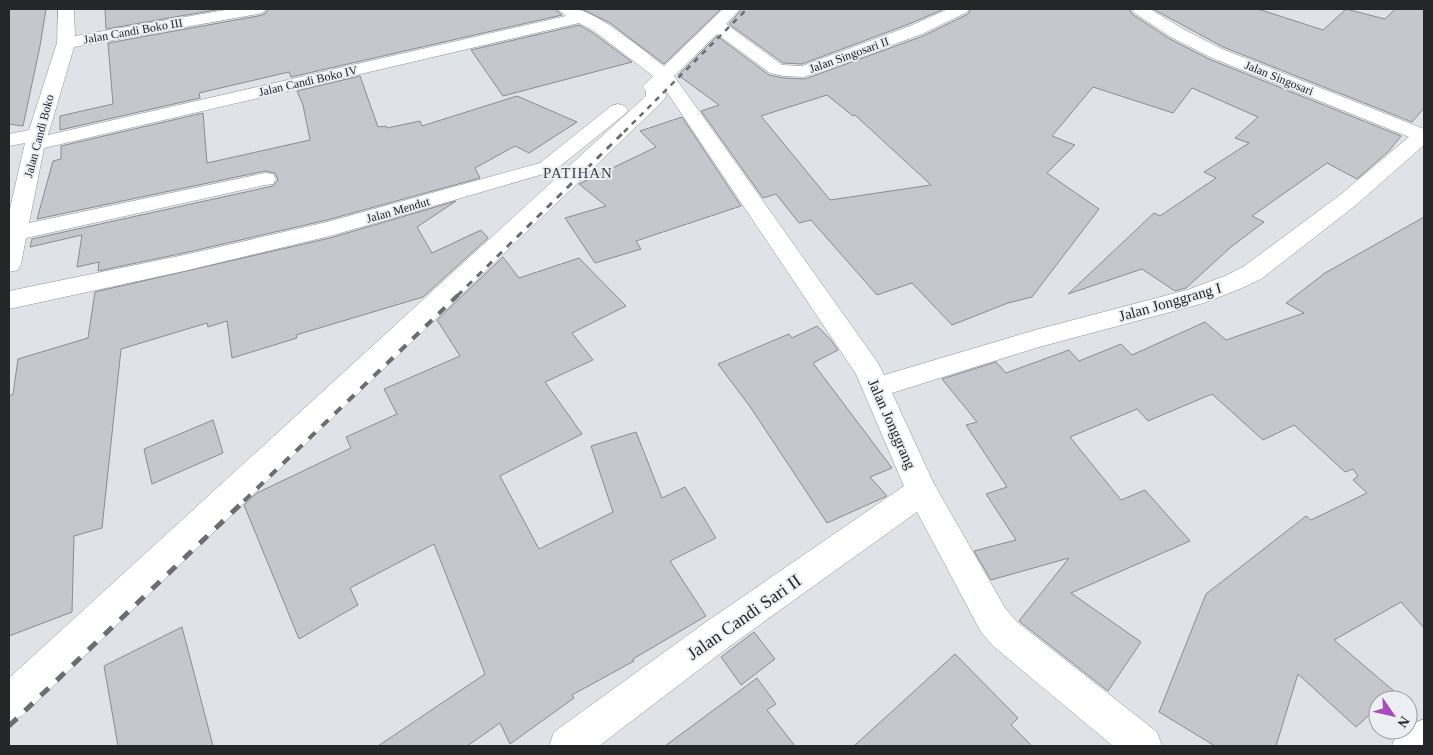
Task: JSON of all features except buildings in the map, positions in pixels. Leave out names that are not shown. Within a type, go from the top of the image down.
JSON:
[{"type":"street","name":"Jalan Candi Boko","points":[[9,264],[12,233],[36,140],[66,43],[66,9]]},
{"type":"street","name":"Jalan Candi Boko III","points":[[66,43],[258,9]]},
{"type":"street","points":[[9,703],[556,175],[604,133],[656,97],[660,81],[732,9]]},
{"type":"street","name":"Jalan Singosari II","points":[[716,25],[776,69],[804,72],[916,30],[961,9]]},
{"type":"street","name":"Jalan Singosari","points":[[1139,9],[1177,33],[1216,53],[1424,136]]},
{"type":"street","name":"Jalan Jonggrang","points":[[573,13],[600,27],[660,81],[868,370],[922,491],[993,620],[1005,634],[1143,746]]},
{"type":"street","name":"Jalan Candi Boko IV","points":[[9,140],[36,140],[573,13]]},
{"type":"street","name":"Jalan Jonggrang I","points":[[876,388],[1093,323],[1176,303],[1236,282],[1252,273],[1348,200],[1424,136]]},
{"type":"street","name":"Jalan Mendut","points":[[9,300],[184,263],[556,175]]},
{"type":"street","points":[[12,233],[98,216],[194,192],[212,192],[265,179]]},
{"type":"street","name":"Jalan Candi Sari II","points":[[568,746],[718,634],[922,491]]},
{"type":"street","points":[[1411,746],[1424,738]]},
{"type":"railway","points":[[625,131],[747,9]]},
{"type":"railway","points":[[457,296],[625,131]]},
{"type":"railway","points":[[244,501],[458,295]]},
{"type":"railway","points":[[9,726],[245,500]]},
{"type":"district","name":"PATIHAN","points":[[578,173]]}]
